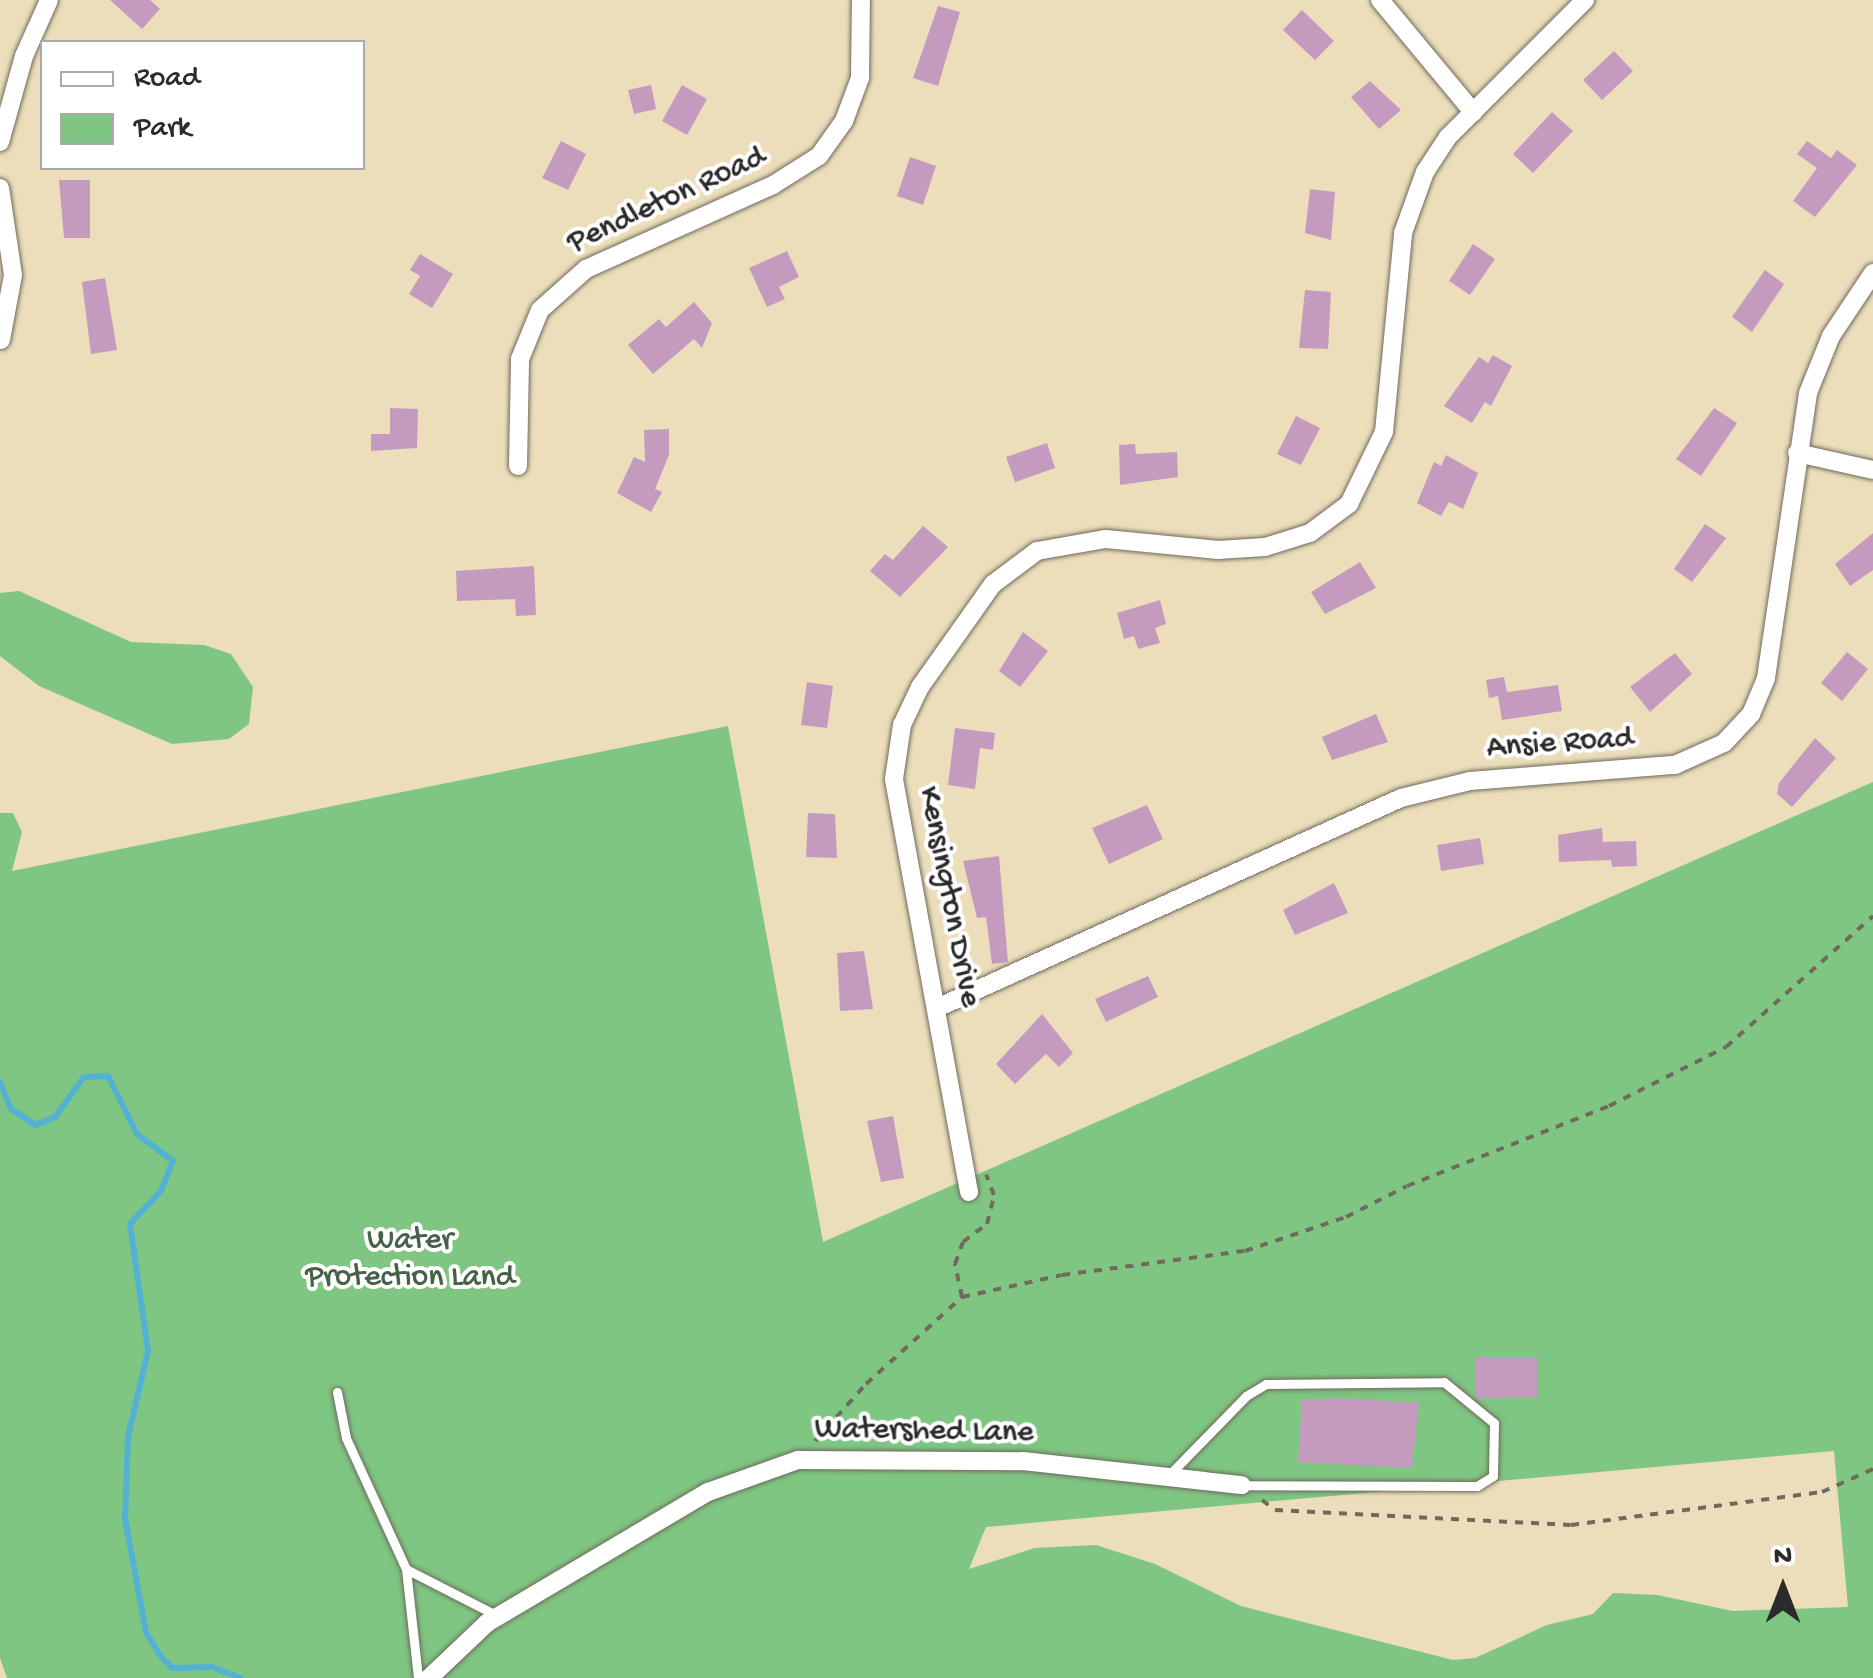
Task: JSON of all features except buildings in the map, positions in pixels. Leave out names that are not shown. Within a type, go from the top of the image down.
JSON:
[{"type":"street","points":[[0,142],[24,56],[50,0]]},
{"type":"street","name":"Pendleton Road","points":[[518,466],[520,359],[540,310],[586,269],[773,185],[819,156],[844,121],[860,78],[860,0]]},
{"type":"street","points":[[1380,0],[1473,112]]},
{"type":"street","name":"Kensington Drive","points":[[969,1192],[940,1006],[894,767],[902,724],[933,664],[993,584],[1037,552],[1106,539],[1218,550],[1266,547],[1326,525],[1349,504],[1387,416],[1407,216],[1436,153],[1585,0]]},
{"type":"street","points":[[0,188],[13,275],[1,340]]},
{"type":"street","name":"Ansie Road","points":[[940,1006],[1401,798],[1470,781],[1676,765],[1724,743],[1750,714],[1766,678],[1797,453],[1821,357],[1873,274]]},
{"type":"street","points":[[1797,453],[1873,470]]},
{"type":"street","name":"Watershed Lane","points":[[429,1678],[498,1616],[708,1492],[798,1460],[1023,1461],[1242,1485]]},
{"type":"lane","points":[[1168,1476],[1246,1396],[1266,1384],[1444,1382],[1494,1423],[1492,1476],[1477,1486],[1242,1485]]},
{"type":"lane","points":[[337,1392],[346,1438],[406,1569],[418,1678]]},
{"type":"lane","points":[[406,1569],[498,1616]]},
{"type":"path","points":[[798,1460],[866,1384],[962,1297],[1062,1275],[1244,1251],[1346,1217],[1406,1186],[1610,1106],[1726,1047],[1873,916]]},
{"type":"path","points":[[962,1148],[988,1176],[994,1195],[987,1224],[963,1242],[955,1264],[962,1297]]},
{"type":"path","points":[[1242,1485],[1276,1510],[1570,1524],[1822,1492],[1873,1469]]},
{"type":"green space","points":[[19,591],[131,642],[204,645],[231,654],[253,687],[249,724],[229,739],[172,744],[39,686],[0,656],[0,593]]},
{"type":"green space","name":"Water Protection Land","points":[[728,726],[823,1242],[1873,782],[1873,1678],[7,1678],[0,1658],[0,813],[13,813],[22,832],[12,871]],"holes":[[[1834,1451],[1848,1607],[1733,1611],[1657,1595],[1613,1593],[1593,1614],[1547,1625],[1475,1658],[1453,1660],[1241,1606],[1155,1564],[1096,1545],[1035,1548],[969,1569],[986,1527]]]},
{"type":"waterway","points":[[0,1082],[11,1109],[36,1125],[55,1117],[84,1077],[108,1076],[137,1134],[173,1161],[161,1191],[130,1224],[148,1351],[128,1437],[125,1519],[146,1632],[159,1654],[172,1668],[212,1667],[240,1678]]}]
